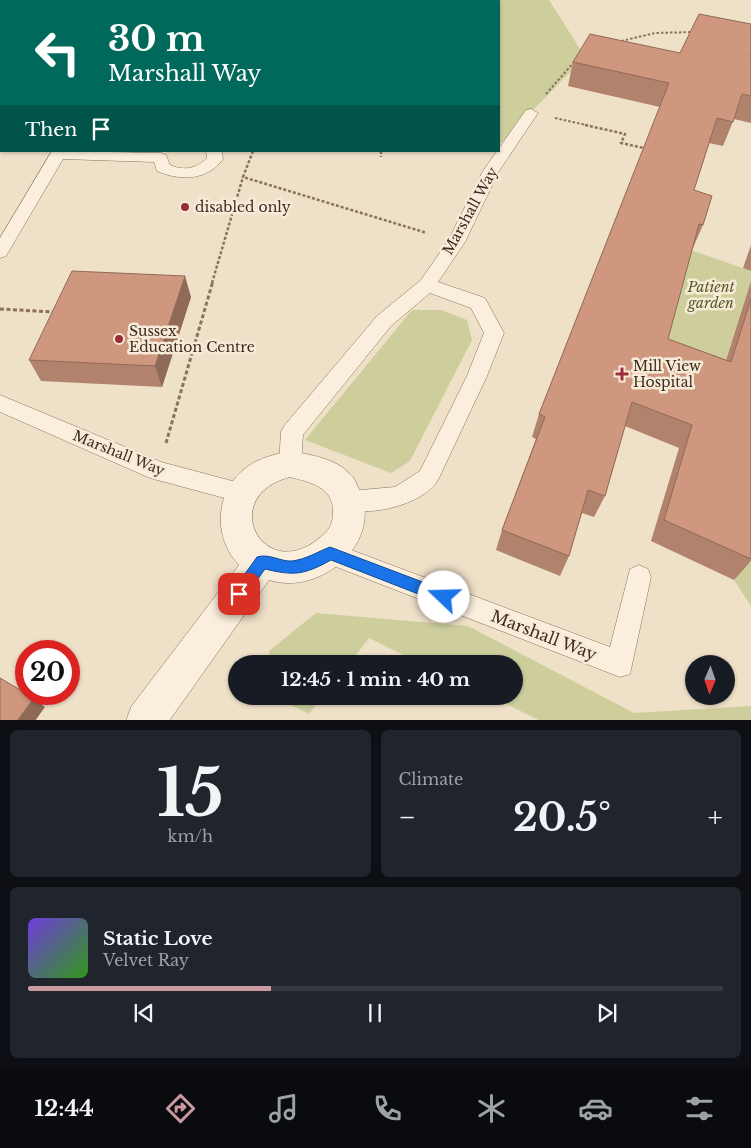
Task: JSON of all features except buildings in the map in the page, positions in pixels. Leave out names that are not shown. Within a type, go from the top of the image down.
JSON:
[{"type":"street","points":[[290,464],[309,465],[327,472],[341,484],[349,501],[350,520],[343,537],[330,553],[311,563],[290,568],[262,562],[252,555],[240,542],[235,526],[236,508],[243,493],[255,478],[271,469],[290,464]]},
{"type":"street","points":[[144,720],[262,562]]},
{"type":"lane","name":"Marshall Way","points":[[290,464],[292,432],[384,321],[427,285],[456,242],[491,171],[531,113]]},
{"type":"lane","points":[[0,252],[59,152],[164,155],[163,168],[175,173],[191,174],[207,168],[215,160],[214,152]]},
{"type":"lane","points":[[349,501],[399,498],[428,478],[477,376],[494,333],[478,302],[427,285]]},
{"type":"lane","name":"Marshall Way","points":[[0,403],[158,471],[243,493]]},
{"type":"lane","name":"Marshall Way","points":[[330,553],[620,664],[639,577]]},
{"type":"path","points":[[616,42],[631,36],[676,31],[696,32]]},
{"type":"path","points":[[578,59],[531,113],[625,134],[621,143],[651,150]]},
{"type":"path","points":[[158,471],[243,177],[253,152]]},
{"type":"path","points":[[380,158],[381,152]]},
{"type":"path","points":[[243,177],[456,242]]},
{"type":"path","points":[[0,309],[58,312]]},
{"type":"green space","points":[[500,0],[549,0],[585,57],[500,144]]},
{"type":"green space","name":"Patient garden","points":[[688,249],[751,271],[751,281],[717,386],[657,363]]},
{"type":"green space","points":[[412,310],[441,310],[467,320],[472,340],[410,461],[391,473],[305,440]]},
{"type":"green space","points":[[751,523],[751,606],[734,580]]},
{"type":"green space","points":[[316,613],[468,626],[634,713],[751,706],[751,720],[539,720],[508,705],[523,705],[523,655],[404,655],[369,638],[356,655],[269,655],[269,651]]},
{"type":"green space","points":[[291,705],[316,705],[309,714]]},
{"type":"place","name":"disabled only","points":[[185,207]]},
{"type":"place","name":"Sussex Education Centre","points":[[119,339]]},
{"type":"place","name":"Mill View Hospital","points":[[622,374]]},
{"type":"route","points":[[239,594],[262,562],[290,568],[311,563],[330,553],[444,597]]}]
